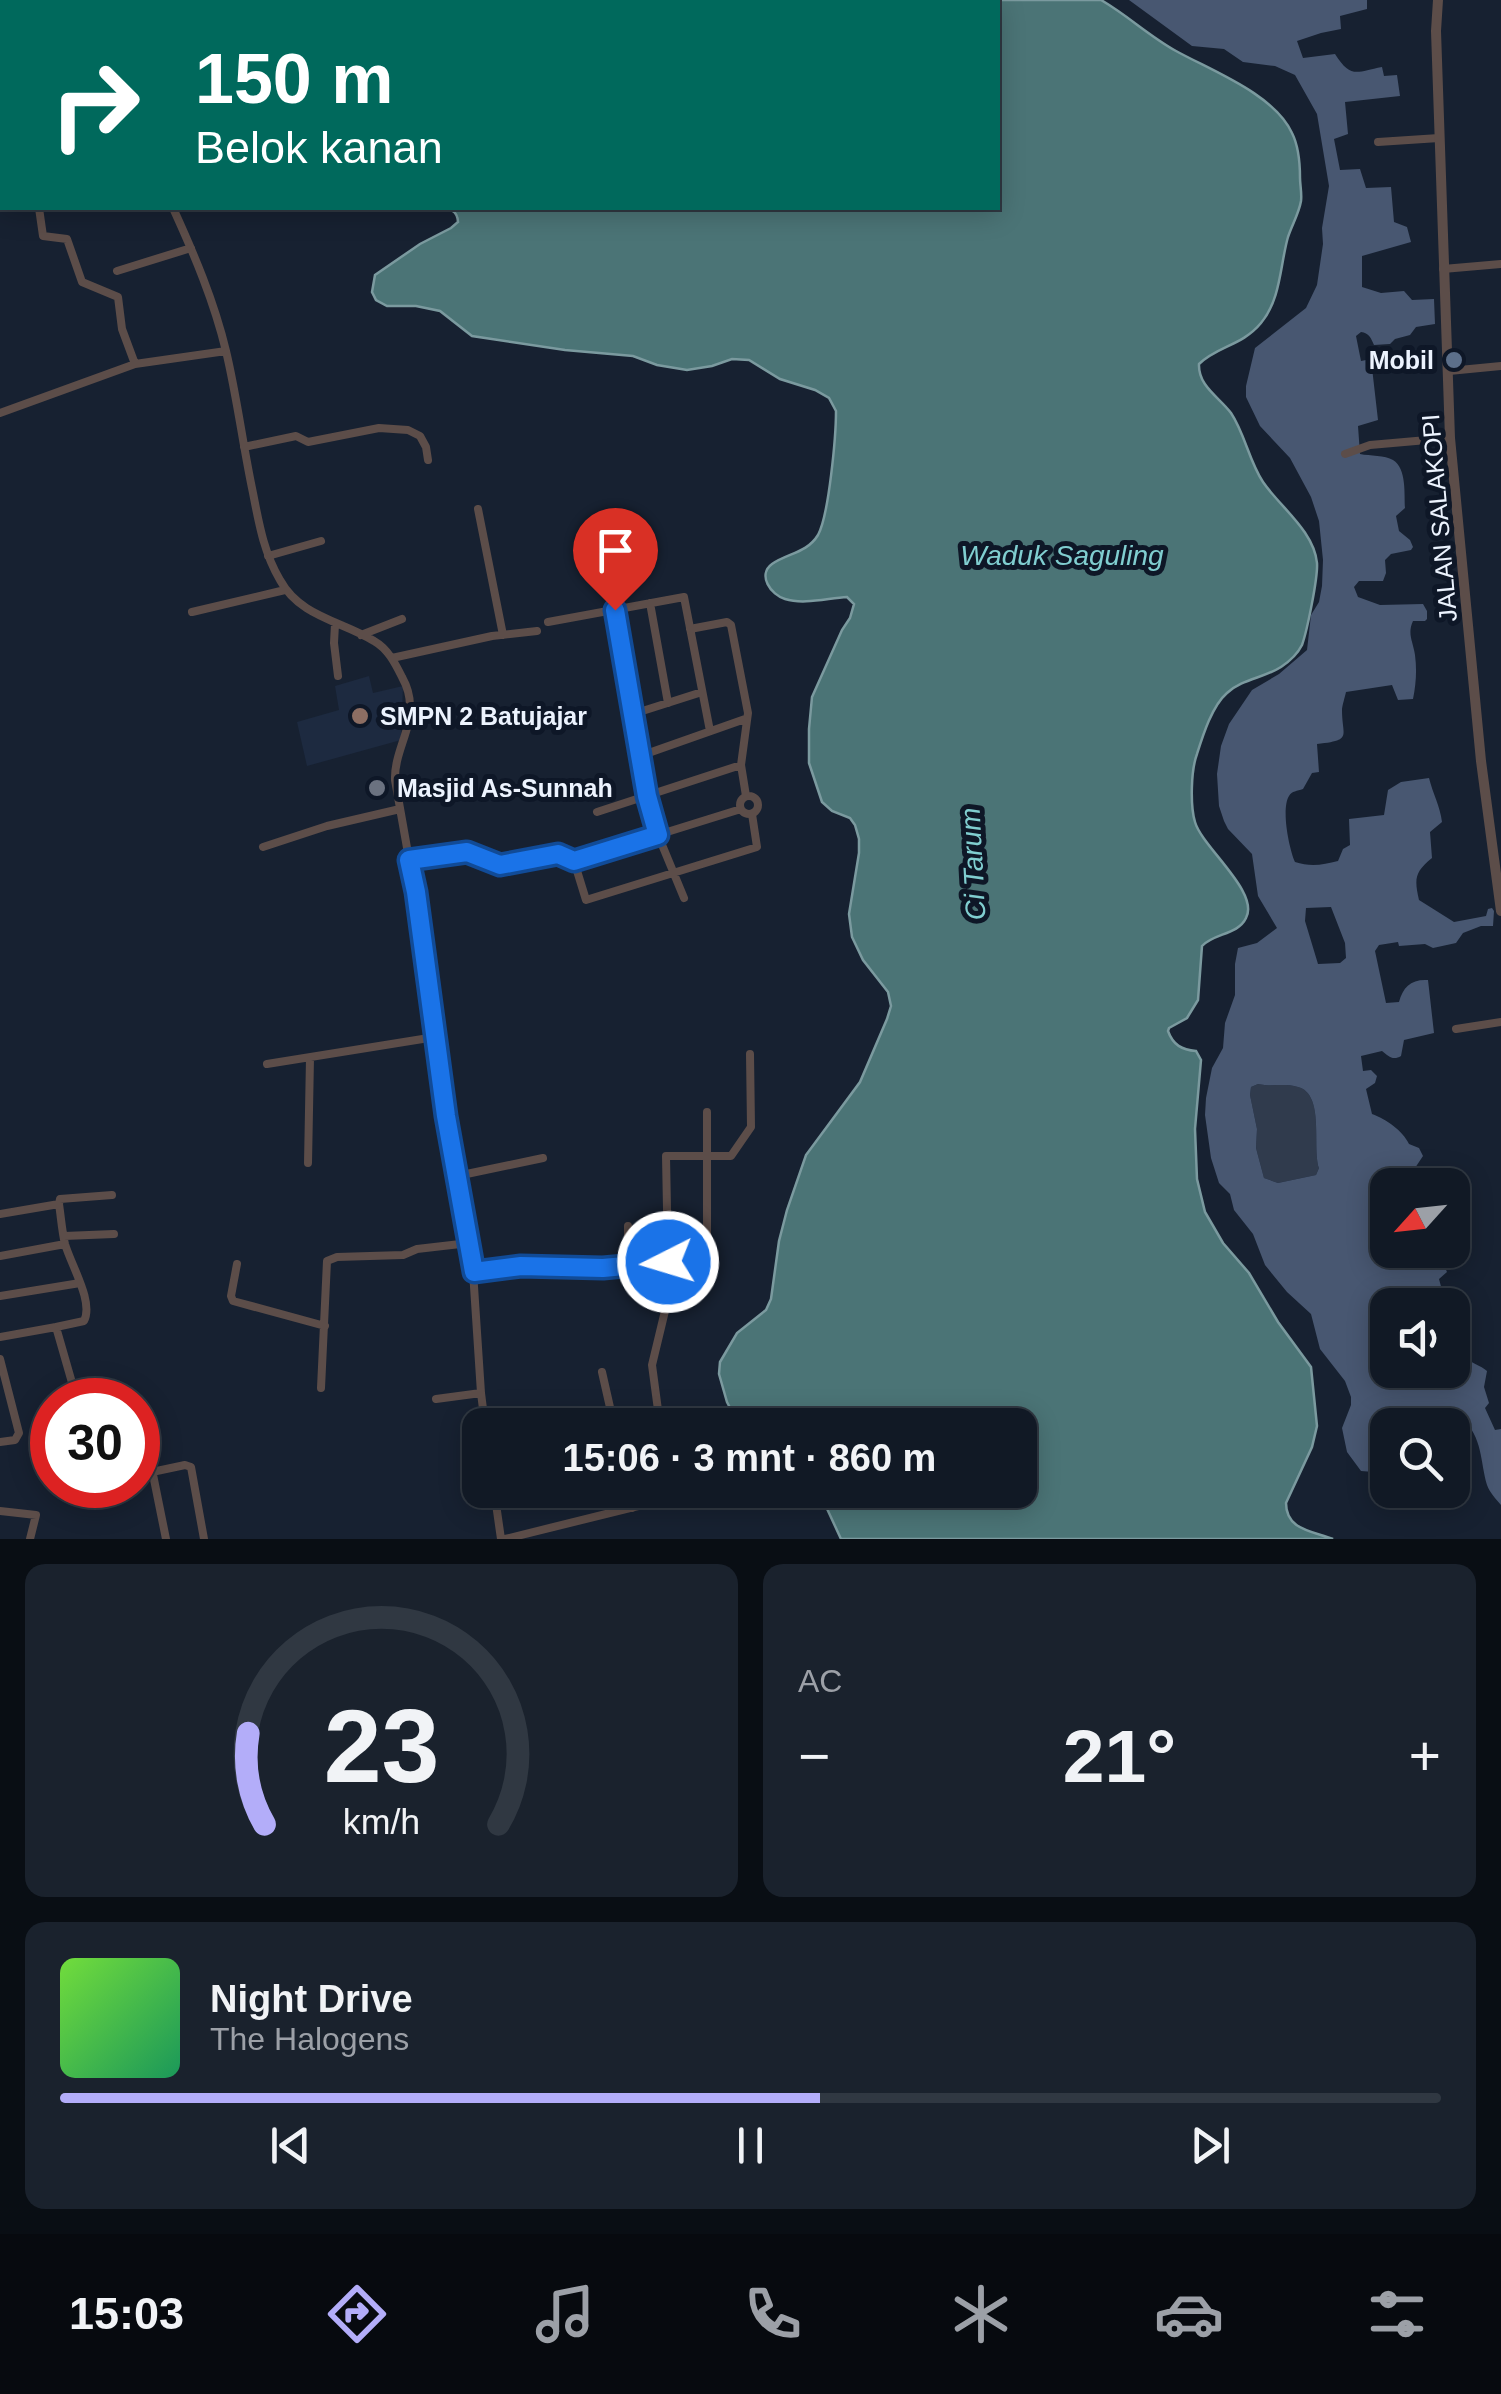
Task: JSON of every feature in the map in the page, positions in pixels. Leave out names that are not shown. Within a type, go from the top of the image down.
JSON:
[{"type":"street","name":"JALAN SALAKOPI","points":[[1440,1],[1436,31],[1450,438],[1481,762],[1497,853],[1501,911]]},
{"type":"street","points":[[1378,142],[1440,138]]},
{"type":"street","points":[[39,210],[43,236],[68,239],[82,282],[118,298],[123,332],[135,364]]},
{"type":"street","points":[[174,210],[204,282],[226,351],[268,556],[285,590],[304,606],[376,643],[392,658],[406,684],[410,708],[395,770],[474,1272],[483,1408]]},
{"type":"street","points":[[117,271],[191,248]]},
{"type":"street","points":[[1444,269],[1501,264]]},
{"type":"street","points":[[193,284],[204,282]]},
{"type":"street","points":[[0,413],[135,364],[226,351]]},
{"type":"street","points":[[1449,371],[1501,366]]},
{"type":"street","points":[[244,447],[296,436],[308,442],[380,428],[408,430],[420,436],[428,460]]},
{"type":"street","points":[[1344,454],[1370,445],[1450,438]]},
{"type":"street","points":[[478,508],[503,636]]},
{"type":"street","points":[[268,556],[321,541]]},
{"type":"street","points":[[192,612],[285,590]]},
{"type":"street","points":[[548,622],[684,597],[710,731]]},
{"type":"street","points":[[650,603],[668,703]]},
{"type":"street","points":[[615,610],[647,796],[684,898]]},
{"type":"street","points":[[361,635],[402,618]]},
{"type":"street","points":[[690,629],[728,622],[731,625],[748,713],[741,764],[746,796]]},
{"type":"street","points":[[335,624],[338,676]]},
{"type":"street","points":[[392,658],[537,631]]},
{"type":"street","points":[[633,714],[702,692]]},
{"type":"street","points":[[640,756],[745,719]]},
{"type":"street","points":[[597,812],[741,764]]},
{"type":"street","points":[[746,796],[753,797],[758,804],[752,814],[741,809],[741,800],[746,796]]},
{"type":"street","points":[[263,847],[326,826],[400,809]]},
{"type":"street","points":[[409,860],[467,852],[500,865],[558,854],[574,861],[741,809]]},
{"type":"street","points":[[574,861],[586,900],[757,847],[752,814]]},
{"type":"street","points":[[1456,1029],[1501,1022]]},
{"type":"street","points":[[267,1064],[435,1037]]},
{"type":"street","points":[[658,1408],[652,1365],[671,1290],[666,1156],[732,1156],[751,1127],[750,1054]]},
{"type":"street","points":[[308,1162],[310,1058]]},
{"type":"street","points":[[708,1112],[708,1237]]},
{"type":"street","points":[[457,1176],[542,1158]]},
{"type":"street","points":[[0,1337],[86,1319],[88,1312],[80,1283],[64,1240],[60,1199],[112,1196]]},
{"type":"street","points":[[0,1214],[59,1204]]},
{"type":"street","points":[[628,1226],[628,1266]]},
{"type":"street","points":[[0,1256],[64,1240],[114,1234]]},
{"type":"street","points":[[320,1388],[329,1260],[402,1255],[417,1249],[469,1243]]},
{"type":"street","points":[[474,1272],[521,1266],[603,1268],[668,1262]]},
{"type":"street","points":[[236,1264],[233,1300],[324,1326]]},
{"type":"street","points":[[0,1296],[80,1283]]},
{"type":"street","points":[[56,1327],[71,1378]]},
{"type":"street","points":[[0,1360],[18,1436],[0,1442]]},
{"type":"street","points":[[602,1372],[610,1408]]},
{"type":"street","points":[[436,1399],[481,1393]]},
{"type":"street","points":[[0,1400],[11,1398]]},
{"type":"street","points":[[160,1471],[190,1466],[204,1539]]},
{"type":"street","points":[[160,1508],[166,1539]]},
{"type":"street","points":[[497,1508],[503,1539],[632,1508]]},
{"type":"street","points":[[0,1511],[36,1515],[30,1539]]},
{"type":"shaded area","points":[[1129,0],[1367,0],[1367,9],[1340,16],[1341,29],[1297,41],[1303,58],[1335,54],[1350,70],[1382,67],[1384,76],[1397,75],[1400,96],[1345,102],[1348,134],[1334,139],[1340,170],[1360,169],[1366,188],[1391,187],[1394,222],[1407,227],[1411,242],[1362,256],[1362,287],[1381,293],[1404,291],[1412,300],[1434,299],[1435,324],[1416,327],[1410,335],[1390,344],[1374,345],[1361,332],[1356,336],[1361,361],[1371,359],[1378,420],[1358,426],[1360,454],[1390,458],[1401,469],[1405,508],[1396,516],[1399,531],[1413,547],[1385,560],[1383,581],[1359,581],[1354,587],[1358,597],[1380,605],[1423,604],[1427,619],[1413,621],[1410,630],[1416,666],[1413,699],[1398,700],[1392,685],[1346,692],[1343,736],[1317,744],[1319,772],[1312,773],[1303,789],[1289,796],[1286,819],[1295,862],[1316,865],[1338,861],[1343,849],[1350,845],[1349,819],[1384,815],[1388,790],[1401,782],[1429,778],[1442,822],[1430,832],[1432,858],[1417,876],[1419,900],[1454,922],[1486,916],[1488,909],[1494,911],[1493,926],[1463,933],[1456,943],[1433,948],[1425,944],[1399,946],[1398,942],[1379,945],[1375,951],[1386,1003],[1399,1002],[1409,985],[1428,980],[1434,1033],[1404,1040],[1398,1057],[1382,1051],[1361,1056],[1363,1071],[1371,1070],[1377,1076],[1366,1089],[1372,1114],[1394,1126],[1423,1156],[1415,1168],[1370,1168],[1370,1268],[1445,1268],[1447,1272],[1439,1279],[1441,1288],[1370,1288],[1370,1388],[1470,1388],[1470,1361],[1487,1371],[1484,1387],[1489,1403],[1485,1408],[1495,1430],[1501,1429],[1501,1505],[1488,1488],[1470,1428],[1470,1408],[1370,1408],[1370,1472],[1361,1471],[1347,1452],[1342,1428],[1351,1405],[1345,1381],[1320,1349],[1311,1314],[1265,1265],[1253,1234],[1234,1210],[1230,1194],[1219,1183],[1211,1158],[1206,1098],[1235,995],[1238,948],[1257,943],[1277,928],[1258,896],[1252,854],[1228,829],[1219,806],[1217,774],[1221,746],[1229,724],[1252,690],[1307,650],[1311,615],[1322,586],[1319,521],[1311,497],[1290,458],[1260,426],[1246,397],[1246,386],[1255,348],[1306,308],[1317,285],[1329,186],[1317,114],[1295,75],[1275,66],[1243,62],[1224,49],[1192,46]],"holes":[[[1331,907],[1345,943],[1346,958],[1340,963],[1318,964],[1305,921],[1306,908]],[[1251,1087],[1298,1087],[1312,1100],[1319,1168],[1316,1175],[1278,1183],[1264,1178],[1250,1095]]]},
{"type":"shaded area","name":"SMPN 2 Batujajar","points":[[369,676],[373,693],[403,686],[401,740],[307,766],[297,722],[339,710],[335,686]]},
{"type":"shaded area","points":[[1251,1087],[1298,1087],[1312,1100],[1319,1168],[1316,1175],[1278,1183],[1264,1178],[1250,1095]]},
{"type":"water","name":"Waduk Saguling","points":[[1000,0],[1101,0],[1166,45],[1257,95],[1283,119],[1298,149],[1301,198],[1273,303],[1254,331],[1199,364],[1206,385],[1236,421],[1263,482],[1310,540],[1317,563],[1316,580],[1298,652],[1281,667],[1227,693],[1212,713],[1199,746],[1192,778],[1195,822],[1238,883],[1248,907],[1242,924],[1202,946],[1198,1000],[1187,1018],[1168,1031],[1175,1043],[1196,1051],[1201,1060],[1195,1129],[1197,1179],[1205,1212],[1311,1367],[1317,1426],[1312,1447],[1286,1503],[1287,1512],[1295,1524],[1333,1539],[841,1539],[827,1508],[1037,1508],[1037,1408],[730,1408],[719,1374],[720,1362],[737,1333],[766,1310],[787,1210],[806,1155],[860,1082],[891,1006],[888,992],[863,960],[852,937],[849,914],[859,853],[855,825],[822,802],[809,763],[812,697],[854,604],[847,597],[792,601],[780,597],[766,579],[772,564],[803,549],[818,535],[829,494],[836,411],[829,398],[780,379],[749,360],[732,359],[687,370],[633,356],[472,336],[440,311],[387,306],[376,300],[372,292],[375,275],[451,228],[458,222],[450,210],[1000,210]]},
{"type":"place","name":"Mobil","points":[[1454,360]]},
{"type":"place","name":"SMPN 2 Batujajar","points":[[360,716]]},
{"type":"place","name":"Masjid As-Sunnah","points":[[377,788]]},
{"type":"route","points":[[615,610],[647,796],[658,835],[574,861],[558,854],[500,865],[467,852],[409,860],[474,1272],[521,1266],[603,1268],[668,1262]]},
{"type":"water label","name":"Ci Tarum","points":[[973,864]]}]
